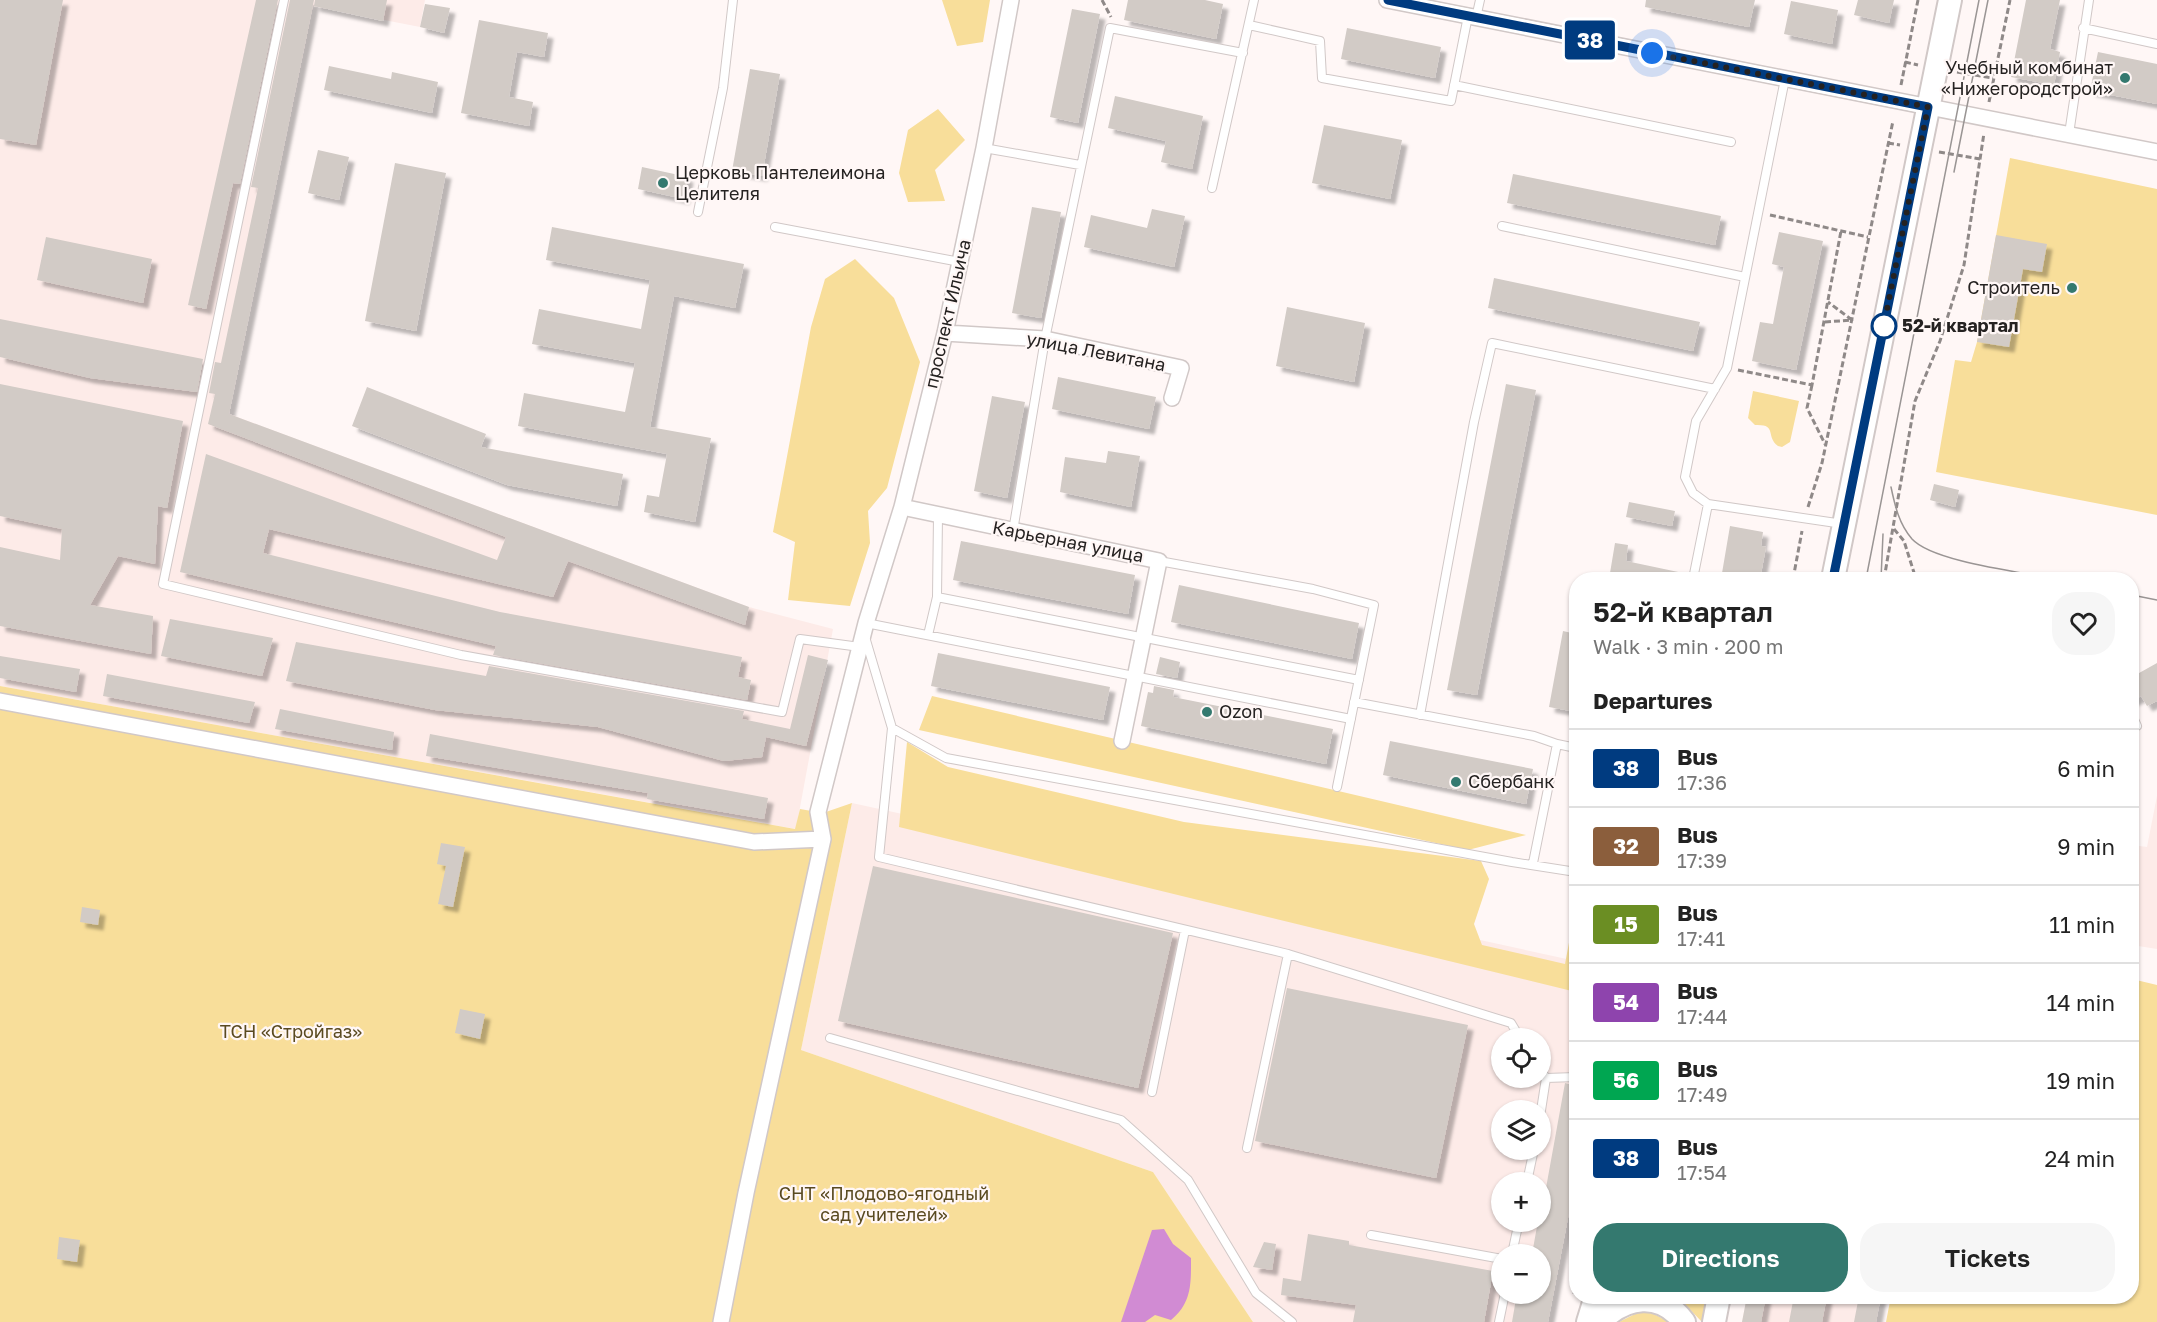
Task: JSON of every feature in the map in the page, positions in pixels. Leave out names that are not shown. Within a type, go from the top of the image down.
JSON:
[{"type":"main road","points":[[1834,572],[1950,0]]},
{"type":"main road","points":[[1588,1322],[1594,1304]]},
{"type":"main road","points":[[1600,1322],[1611,1310],[1622,1304]]},
{"type":"main road","points":[[1663,1304],[1678,1314],[1684,1322]]},
{"type":"main road","points":[[1714,1322],[1717,1304]]},
{"type":"street","name":"проспект Ильича","points":[[823,839],[818,812],[864,635],[902,507],[945,333],[984,148],[1011,0]]},
{"type":"street","points":[[1388,0],[2157,152]]},
{"type":"street","name":"улица Левитана","points":[[945,333],[1045,339],[1181,368],[1172,398]]},
{"type":"street","name":"Карьерная улица","points":[[902,507],[1159,561],[1122,741]]},
{"type":"street","points":[[0,701],[754,842],[823,839],[746,1193],[721,1322]]},
{"type":"lane","points":[[284,0],[163,584],[461,656],[782,711],[800,639],[864,635],[928,635],[1351,719]]},
{"type":"lane","points":[[698,213],[723,88],[733,0]]},
{"type":"lane","points":[[1212,188],[1254,0]]},
{"type":"lane","points":[[1249,25],[1320,41],[1322,78],[1451,101],[1472,17],[1480,0]]},
{"type":"lane","points":[[2068,135],[2088,0]]},
{"type":"lane","points":[[1014,531],[1045,339],[1110,28],[1243,53]]},
{"type":"lane","points":[[2083,28],[2157,44]]},
{"type":"lane","points":[[1785,79],[1727,368],[1696,421],[1685,477],[1693,493],[1708,504],[1844,524]]},
{"type":"lane","points":[[1454,85],[1731,142]]},
{"type":"lane","points":[[984,148],[1080,165]]},
{"type":"lane","points":[[1502,226],[1745,277]]},
{"type":"lane","points":[[775,227],[960,262]]},
{"type":"lane","points":[[1420,715],[1474,422],[1492,343],[1714,389]]},
{"type":"lane","points":[[1694,572],[1708,504]]},
{"type":"lane","points":[[928,635],[937,597],[938,516]]},
{"type":"lane","points":[[1159,561],[1313,589],[1374,605],[1337,787]]},
{"type":"lane","points":[[937,597],[1359,680]]},
{"type":"lane","points":[[864,635],[892,728],[879,857],[1288,954],[1510,1023],[1513,1028]]},
{"type":"lane","points":[[1354,702],[1534,736],[1569,747]]},
{"type":"lane","points":[[892,728],[946,758],[1500,860],[1533,863],[1569,871]]},
{"type":"lane","points":[[1533,863],[1557,744]]},
{"type":"lane","points":[[1152,1092],[1185,930]]},
{"type":"lane","points":[[1247,1148],[1288,954]]},
{"type":"lane","points":[[830,1038],[1121,1120],[1188,1180],[1256,1293],[1292,1322]]},
{"type":"lane","points":[[1551,1078],[1569,1077]]},
{"type":"lane","points":[[1371,1235],[1491,1257]]},
{"type":"lane","points":[[1499,1322],[1503,1304]]},
{"type":"path","points":[[1102,0],[1112,19],[1110,28]]},
{"type":"path","points":[[1900,90],[1918,0]]},
{"type":"path","points":[[1988,107],[2010,0]]},
{"type":"path","points":[[1905,62],[1918,65]]},
{"type":"path","points":[[1957,72],[1994,78]]},
{"type":"path","points":[[1794,572],[1805,518],[1826,445],[1893,122]]},
{"type":"path","points":[[1885,572],[1915,400],[1940,341],[1964,265],[1984,132]]},
{"type":"path","points":[[1888,143],[1900,145]]},
{"type":"path","points":[[1939,152],[1980,159]]},
{"type":"path","points":[[1758,212],[1868,237]]},
{"type":"path","points":[[1826,445],[1807,408],[1841,231]]},
{"type":"path","points":[[1828,302],[1852,320]]},
{"type":"path","points":[[1824,322],[1852,320]]},
{"type":"path","points":[[1727,368],[1812,385]]},
{"type":"path","points":[[1894,529],[1904,541],[1914,572]]},
{"type":"shaded area","points":[[0,0],[425,0],[420,27],[313,6],[229,414],[749,607],[833,629],[796,829],[0,686]]},
{"type":"shaded area","points":[[2157,796],[2157,949],[2139,946],[2139,846],[2147,847]]},
{"type":"shaded area","points":[[852,803],[1569,959],[1569,1212],[1548,1322],[1253,1322],[1153,1172],[801,1050]]},
{"type":"shaded area","points":[[1164,1229],[1173,1244],[1191,1258],[1187,1300],[1171,1320],[1155,1315],[1145,1322],[1121,1322],[1152,1230]]},
{"type":"shaded area","points":[[1745,1304],[1879,1304],[1876,1322],[1742,1322]]},
{"type":"green space","points":[[942,0],[990,0],[983,42],[957,46]]},
{"type":"green space","points":[[938,109],[965,140],[935,170],[945,201],[908,202],[899,173],[908,130]]},
{"type":"green space","name":"Строитель","points":[[2010,158],[2157,189],[2157,515],[1936,472],[1955,360],[1971,362],[1977,342]]},
{"type":"green space","points":[[855,259],[894,298],[920,362],[887,488],[868,511],[870,543],[850,606],[788,600],[795,542],[773,532],[811,327],[825,279]]},
{"type":"green space","points":[[1753,391],[1799,401],[1790,442],[1782,447],[1774,442],[1766,426],[1755,425],[1748,418]]},
{"type":"green space","name":"ТСН «Стройгаз»","points":[[0,686],[795,829],[800,809],[823,813],[852,803],[801,1050],[1153,1172],[1253,1322],[0,1322]]},
{"type":"green space","points":[[932,696],[1526,835],[1468,850],[919,730]]},
{"type":"green space","points":[[907,742],[948,767],[1184,822],[1481,861],[1489,879],[1474,924],[1482,945],[1565,964],[1569,943],[1569,990],[899,827]]},
{"type":"green space","points":[[2139,981],[2157,985],[2157,1322],[1886,1322],[1889,1304],[2139,1304]]},
{"type":"green space","points":[[1685,1304],[1705,1304],[1702,1322]]},
{"type":"green space","points":[[1641,1311],[1651,1312],[1668,1322],[1619,1322]]},
{"type":"building","points":[[0,0],[63,0],[36,145],[0,139]]},
{"type":"building","points":[[256,0],[278,0],[240,184],[233,183],[206,309],[188,305]]},
{"type":"building","points":[[290,0],[314,0],[229,414],[749,607],[745,625],[568,561],[553,597],[269,529],[263,553],[500,612],[742,657],[738,677],[751,680],[747,700],[493,655],[496,646],[180,572],[206,454],[497,560],[506,537],[208,424],[215,394],[209,393],[215,362],[221,363],[258,188],[251,187]]},
{"type":"building","points":[[315,0],[387,0],[383,21],[314,6]]},
{"type":"building","points":[[1128,0],[1205,0],[1223,4],[1216,39],[1124,20]]},
{"type":"building","points":[[1646,0],[1755,0],[1749,27],[1645,7]]},
{"type":"building","points":[[1858,0],[1894,0],[1889,23],[1854,15]]},
{"type":"building","points":[[2026,0],[2060,0],[2050,49],[2060,52],[2054,85],[2011,77]]},
{"type":"building","points":[[1791,1],[1838,10],[1832,44],[1784,34]]},
{"type":"building","points":[[425,4],[450,8],[444,33],[420,27]]},
{"type":"building","points":[[1072,9],[1100,14],[1078,123],[1050,117]]},
{"type":"building","points":[[479,20],[548,33],[544,57],[517,52],[509,97],[533,102],[529,126],[461,113]]},
{"type":"building","points":[[1347,28],[1441,47],[1435,78],[1341,59]]},
{"type":"building","name":"Учебный комбинат «Нижегородстрой»","points":[[2098,52],[2157,64],[2157,104],[2090,91]]},
{"type":"building","points":[[329,66],[391,79],[392,72],[438,82],[432,113],[324,90]]},
{"type":"building","points":[[750,69],[780,74],[762,176],[732,171]]},
{"type":"building","points":[[1115,96],[1203,116],[1192,169],[1161,162],[1166,141],[1108,128]]},
{"type":"building","points":[[1324,125],[1402,140],[1390,199],[1312,183]]},
{"type":"building","points":[[318,150],[349,157],[339,200],[308,193]]},
{"type":"building","points":[[395,163],[446,173],[416,331],[365,321]]},
{"type":"building","name":"Церковь Пантелеимона Целителя","points":[[642,167],[688,177],[684,199],[638,189]]},
{"type":"building","points":[[1513,174],[1721,216],[1715,245],[1507,203]]},
{"type":"building","points":[[1032,207],[1061,212],[1041,318],[1012,313]]},
{"type":"building","points":[[1152,209],[1185,216],[1174,267],[1084,247],[1091,215],[1147,228]]},
{"type":"building","points":[[552,227],[744,264],[735,308],[674,296],[650,427],[711,438],[695,522],[644,512],[647,495],[659,497],[667,454],[518,426],[524,393],[625,412],[635,363],[532,344],[539,309],[641,329],[650,280],[546,260]]},
{"type":"building","points":[[1779,232],[1823,241],[1796,370],[1752,361],[1760,322],[1773,324],[1784,267],[1772,264]]},
{"type":"building","points":[[1996,235],[2047,244],[2042,272],[2023,269],[2009,347],[1977,342]]},
{"type":"building","points":[[46,237],[152,259],[143,303],[37,280]]},
{"type":"building","points":[[1494,278],[1700,322],[1693,351],[1488,308]]},
{"type":"building","points":[[1287,307],[1365,323],[1354,382],[1276,366]]},
{"type":"building","points":[[0,319],[203,359],[197,392],[90,378],[0,357]]},
{"type":"building","points":[[1058,377],[1156,397],[1149,429],[1052,409]]},
{"type":"building","points":[[0,384],[183,421],[167,508],[158,506],[155,564],[118,556],[90,605],[153,616],[151,654],[0,626],[0,547],[60,560],[62,529],[0,516]]},
{"type":"building","points":[[1506,384],[1536,390],[1477,695],[1447,690]]},
{"type":"building","points":[[367,387],[486,434],[481,447],[623,474],[617,506],[507,485],[352,426]]},
{"type":"building","points":[[992,396],[1025,402],[1007,498],[974,491]]},
{"type":"building","points":[[1108,451],[1140,456],[1131,507],[1060,492],[1065,457],[1106,463]]},
{"type":"building","points":[[1934,484],[1959,490],[1955,507],[1930,500]]},
{"type":"building","points":[[1629,502],[1675,511],[1672,526],[1626,517]]},
{"type":"building","points":[[1730,526],[1763,532],[1761,546],[1766,547],[1761,572],[1722,572]]},
{"type":"building","points":[[961,541],[1135,575],[1128,614],[953,580]]},
{"type":"building","points":[[1615,543],[1628,545],[1626,561],[1678,572],[1610,572]]},
{"type":"building","points":[[1179,585],[1359,623],[1352,659],[1171,622]]},
{"type":"building","points":[[170,619],[273,638],[262,676],[161,656]]},
{"type":"building","points":[[1563,631],[1569,632],[1569,711],[1549,707]]},
{"type":"building","points":[[296,642],[486,676],[489,666],[744,711],[742,719],[790,729],[808,655],[828,660],[806,746],[766,737],[762,757],[724,761],[598,727],[435,710],[286,681]]},
{"type":"building","points":[[938,653],[1110,687],[1103,720],[931,686]]},
{"type":"building","points":[[0,656],[80,669],[76,692],[0,678]]},
{"type":"building","points":[[1160,657],[1180,662],[1177,678],[1156,674]]},
{"type":"building","points":[[2157,663],[2157,701],[2147,706],[2141,696],[2139,697],[2139,673]]},
{"type":"building","points":[[107,674],[255,702],[249,723],[103,696]]},
{"type":"building","points":[[1154,686],[1174,690],[1173,697],[1333,729],[1326,764],[1141,726],[1148,692],[1153,693]]},
{"type":"building","points":[[280,709],[394,732],[392,750],[275,729]]},
{"type":"building","points":[[430,734],[768,798],[764,819],[647,799],[648,793],[426,756]]},
{"type":"building","points":[[1390,741],[1533,769],[1526,804],[1383,775]]},
{"type":"building","points":[[441,843],[465,847],[453,907],[438,904],[446,866],[437,864]]},
{"type":"building","points":[[873,866],[1173,933],[1138,1088],[838,1021]]},
{"type":"building","points":[[82,907],[100,910],[98,925],[80,922]]},
{"type":"building","points":[[1287,988],[1468,1025],[1436,1178],[1255,1141]]},
{"type":"building","points":[[460,1009],[485,1014],[480,1039],[455,1033]]},
{"type":"building","points":[[1565,1083],[1569,1084],[1569,1212],[1548,1322],[1512,1322],[1515,1304],[1551,1304],[1551,1244],[1534,1244],[1536,1232],[1551,1232],[1551,1172],[1549,1172]]},
{"type":"building","points":[[1308,1234],[1349,1241],[1349,1245],[1491,1271],[1484,1322],[1353,1322],[1356,1305],[1281,1295],[1283,1278],[1301,1281]]},
{"type":"building","points":[[59,1237],[80,1240],[77,1262],[57,1259]]},
{"type":"building","points":[[1264,1242],[1276,1244],[1272,1270],[1253,1267]]},
{"type":"building","points":[[1745,1304],[1764,1304],[1761,1322],[1742,1322]]},
{"type":"building","points":[[1792,1304],[1825,1304],[1822,1322],[1789,1322]]},
{"type":"building","points":[[1857,1304],[1879,1304],[1876,1322],[1854,1322]]},
{"type":"tram line","points":[[1867,572],[1979,0]]},
{"type":"tram line","points":[[1954,172],[1988,0]]},
{"type":"tram line","points":[[1891,487],[1904,527],[1912,539],[1923,547],[1958,560],[2017,572]]},
{"type":"tram line","points":[[1881,572],[1883,534]]},
{"type":"tram line","points":[[2139,596],[2157,600]]},
{"type":"bus line","name":"38","points":[[1388,0],[1928,107],[1834,572]]},
{"type":"place","name":"Учебный комбинат «Нижегородстрой»","points":[[2125,78]]},
{"type":"place","name":"Церковь Пантелеимона Целителя","points":[[663,183]]},
{"type":"place","name":"Строитель","points":[[2072,288]]},
{"type":"place","name":"52-й квартал","points":[[1884,326]]},
{"type":"place","name":"Ozon","points":[[1207,712]]},
{"type":"place","name":"Сбербанк","points":[[1456,782]]},
{"type":"route","points":[[1652,53],[1928,107],[1883,329],[1884,326]]},
{"type":"park label","name":"СНТ «Плодово-ягодный сад учителей»","points":[[884,1204]]}]
